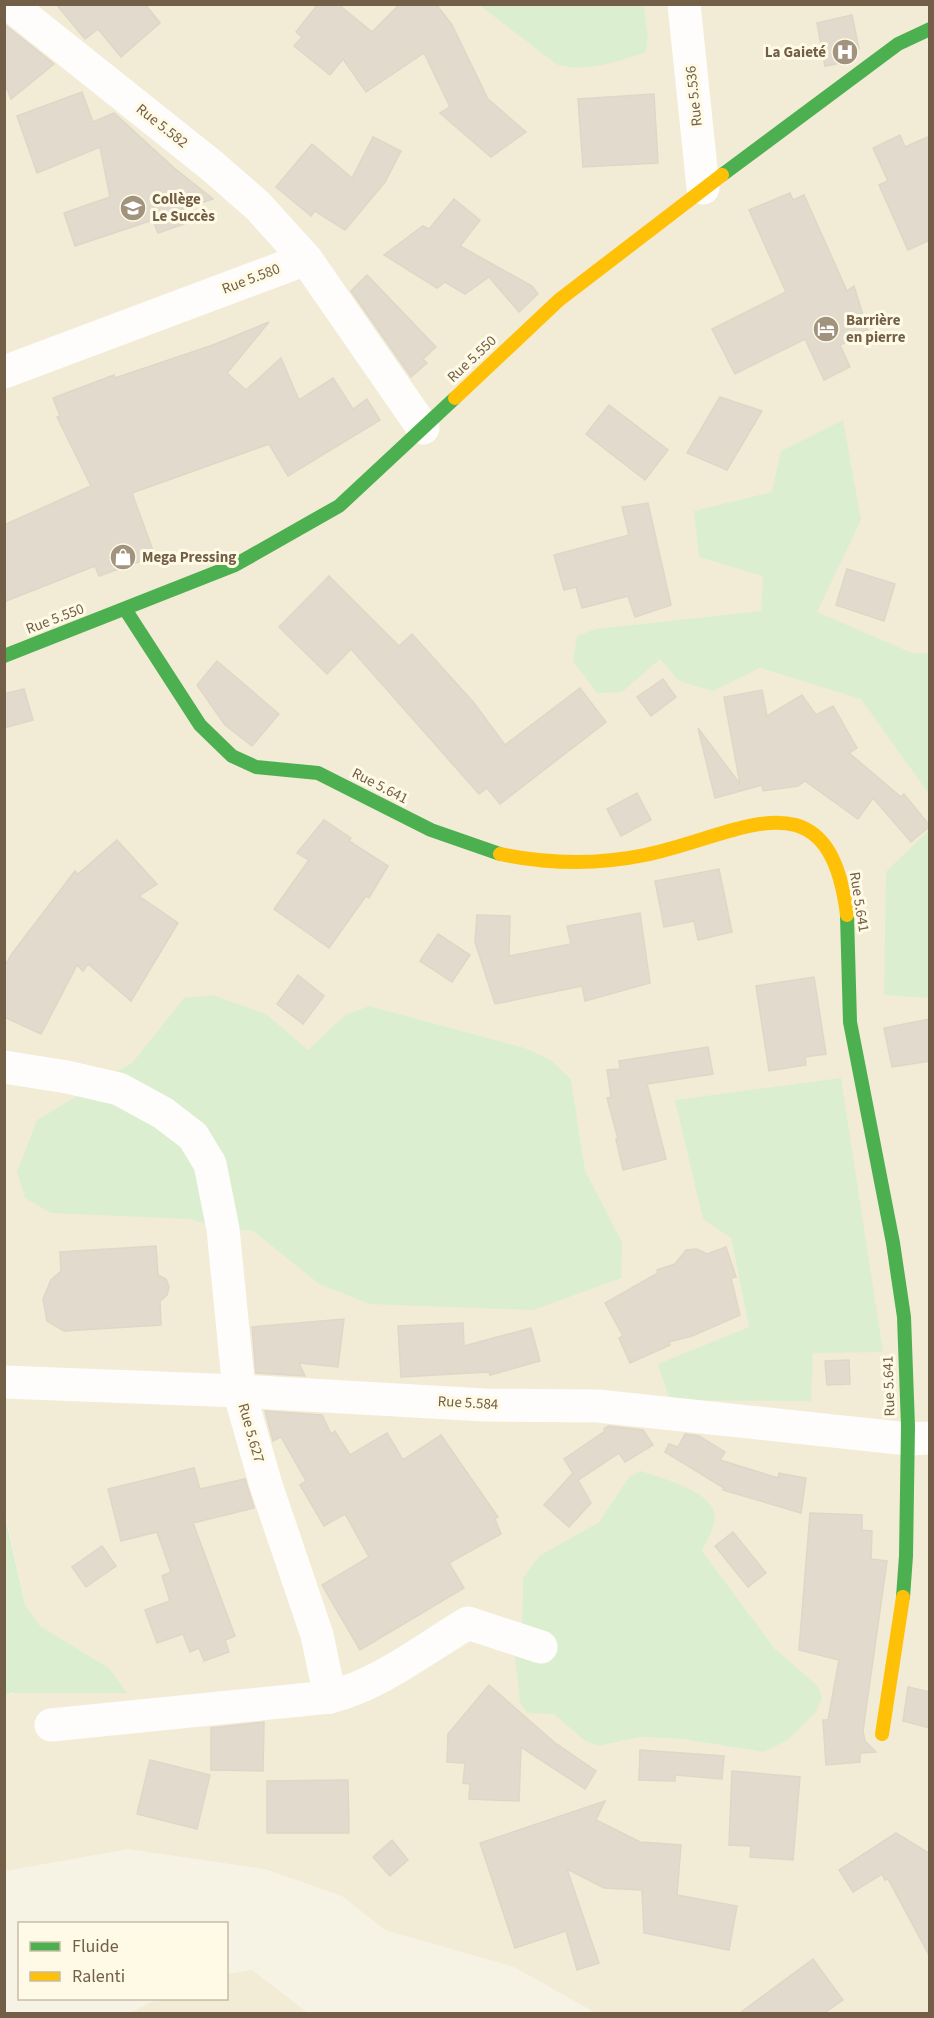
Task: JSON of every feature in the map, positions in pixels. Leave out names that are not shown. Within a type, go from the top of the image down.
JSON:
[{"type":"street","name":"Rue 5.582","points":[[9,4],[211,165],[258,206],[306,259]]},
{"type":"street","name":"Rue 5.536","points":[[684,4],[703,188]]},
{"type":"street","name":"Rue 5.550","points":[[4,656],[235,565],[339,506],[559,300],[703,188],[898,44],[930,29]]},
{"type":"street","name":"Rue 5.580","points":[[4,372],[306,259]]},
{"type":"street","points":[[306,259],[423,428]]},
{"type":"street","name":"Rue 5.641","points":[[125,609],[200,725],[215,742],[240,762],[257,767],[315,772],[414,822],[504,855],[545,861],[590,862],[652,854],[730,831],[777,823],[802,826],[822,842],[837,864],[850,953],[849,1016],[860,1095],[891,1229],[919,1439],[905,1574],[882,1734]]},
{"type":"street","name":"Rue 5.627","points":[[4,1067],[67,1077],[119,1089],[163,1113],[193,1136],[210,1164],[223,1228],[239,1390],[266,1485],[317,1635],[330,1697]]},
{"type":"street","name":"Rue 5.584","points":[[4,1382],[239,1390],[485,1405],[598,1406],[919,1439]]},
{"type":"street","points":[[51,1725],[330,1697],[349,1692],[374,1680],[468,1623],[541,1647]]},
{"type":"shaded area","points":[[5,5],[479,5],[556,64],[648,38],[644,5],[929,5],[929,2013],[596,2013],[514,1967],[385,1930],[342,1896],[265,1869],[128,1849],[5,1871],[5,1696],[109,1668],[40,1626],[25,1605],[5,1511]],"holes":[[[369,1006],[525,1048],[551,1060],[571,1079],[585,1170],[622,1242],[319,1284],[253,1231],[223,1229],[189,1219],[37,1120],[133,1062],[266,1014],[308,1050],[345,1015]],[[731,1238],[813,1353],[810,1401],[659,1364],[749,1327]],[[629,1477],[715,1520],[702,1551],[775,1649],[818,1686],[815,1713],[789,1739],[764,1752],[682,1739],[640,1737],[598,1746],[585,1741],[554,1714],[514,1648],[522,1621],[523,1578],[539,1556],[599,1522]]]},
{"type":"shaded area","points":[[252,1970],[308,2013],[130,2013],[155,2000],[228,2000],[228,1974]]},
{"type":"green space","points":[[479,5],[644,5],[648,38],[646,52],[589,67],[567,67],[556,64]]},
{"type":"green space","points":[[843,420],[861,520],[817,612],[912,653],[929,653],[929,794],[861,699],[760,668],[713,691],[679,681],[660,659],[622,692],[597,693],[573,661],[577,636],[596,629],[761,611],[763,576],[699,557],[694,511],[772,492],[781,451]]},
{"type":"green space","points":[[929,830],[929,998],[884,995],[886,872]]},
{"type":"green space","points":[[212,995],[266,1014],[308,1050],[345,1015],[369,1006],[525,1048],[551,1060],[571,1079],[585,1170],[622,1242],[621,1278],[533,1310],[370,1304],[319,1284],[253,1231],[223,1229],[189,1219],[51,1213],[25,1198],[17,1172],[37,1120],[133,1062],[184,998]]},
{"type":"green space","points":[[841,1078],[883,1352],[813,1353],[811,1401],[670,1400],[658,1364],[749,1327],[731,1238],[703,1219],[675,1100]]},
{"type":"green space","points":[[641,1471],[687,1488],[708,1502],[714,1510],[715,1520],[702,1551],[775,1649],[818,1686],[822,1699],[815,1713],[789,1739],[764,1752],[682,1739],[640,1737],[598,1746],[585,1741],[554,1714],[527,1713],[520,1702],[514,1648],[522,1621],[523,1578],[539,1556],[599,1522],[629,1477]]},
{"type":"green space","points":[[4,1511],[25,1605],[40,1626],[109,1668],[127,1693],[11,1693],[5,1696]]},
{"type":"building","points":[[56,4],[145,4],[160,23],[121,57],[98,29],[85,39]]},
{"type":"building","points":[[318,4],[338,4],[372,32],[400,4],[436,4],[452,25],[488,99],[526,132],[491,157],[440,113],[450,107],[424,53],[366,92],[343,59],[330,75],[294,46],[302,37],[296,32]]},
{"type":"building","points":[[852,15],[859,49],[841,63],[825,66],[817,23]]},
{"type":"building","points":[[4,24],[54,64],[11,99],[4,81]]},
{"type":"building","points":[[82,92],[93,122],[114,113],[173,167],[213,199],[179,210],[184,224],[158,233],[153,220],[75,246],[64,213],[110,197],[100,147],[37,173],[17,116]]},
{"type":"building","points":[[654,94],[658,163],[583,167],[578,99]]},
{"type":"building","points":[[900,135],[905,147],[930,136],[930,240],[908,250],[879,185],[888,181],[873,148]]},
{"type":"building","points":[[373,137],[401,151],[385,182],[345,230],[315,211],[311,216],[276,187],[312,144],[352,178]]},
{"type":"building","points":[[790,193],[793,200],[804,195],[847,291],[854,286],[868,331],[840,345],[850,367],[824,380],[805,339],[735,374],[712,329],[786,292],[749,210]]},
{"type":"building","points":[[454,199],[480,220],[460,246],[532,286],[538,294],[519,312],[489,277],[465,294],[445,282],[437,288],[384,255],[423,226],[429,229]]},
{"type":"building","points":[[367,275],[436,347],[423,359],[427,363],[411,377],[351,291]]},
{"type":"building","points":[[269,322],[227,373],[246,390],[281,358],[299,400],[333,378],[353,409],[367,399],[380,420],[288,476],[269,444],[132,493],[155,556],[99,576],[95,566],[4,602],[4,525],[91,486],[57,417],[60,416],[53,398],[114,375],[115,378],[213,345]]},
{"type":"building","points":[[720,397],[762,411],[727,470],[687,453]]},
{"type":"building","points":[[609,405],[668,450],[645,480],[586,434]]},
{"type":"building","points":[[648,503],[671,605],[635,617],[628,596],[582,608],[576,587],[564,590],[554,555],[629,535],[622,507]]},
{"type":"building","points":[[847,569],[895,584],[884,621],[836,605]]},
{"type":"building","points":[[329,576],[399,646],[412,634],[474,703],[505,745],[580,688],[606,722],[500,804],[487,788],[479,794],[351,649],[327,674],[279,627]]},
{"type":"building","points":[[217,661],[279,714],[252,746],[225,725],[197,685]]},
{"type":"building","points":[[663,679],[676,697],[651,716],[637,697]]},
{"type":"building","points":[[24,689],[33,720],[4,728],[4,694]]},
{"type":"building","points":[[762,690],[767,716],[802,695],[816,715],[833,706],[857,748],[849,753],[901,797],[904,794],[930,826],[911,842],[873,798],[858,819],[805,781],[798,786],[763,791],[762,785],[715,798],[698,728],[740,784],[724,697]]},
{"type":"building","points":[[637,793],[651,820],[621,836],[607,809]]},
{"type":"building","points":[[324,820],[351,838],[349,841],[388,866],[369,898],[366,896],[329,948],[274,909],[309,860],[297,853]]},
{"type":"building","points":[[117,840],[157,884],[139,896],[178,923],[131,1001],[88,964],[83,971],[77,965],[41,1034],[4,1017],[4,968],[11,955],[75,871],[78,874]]},
{"type":"building","points":[[719,869],[732,932],[698,940],[694,921],[664,927],[655,881]]},
{"type":"building","points":[[640,913],[650,983],[585,1001],[582,986],[495,1004],[475,942],[477,915],[510,916],[509,956],[571,944],[567,926]]},
{"type":"building","points":[[438,934],[470,955],[452,982],[420,961]]},
{"type":"building","points":[[298,975],[324,996],[303,1024],[277,1004]]},
{"type":"building","points":[[814,977],[826,1054],[805,1057],[806,1065],[769,1071],[756,986]]},
{"type":"building","points":[[930,1019],[930,1061],[892,1067],[884,1028]]},
{"type":"building","points":[[708,1047],[713,1074],[647,1084],[666,1159],[623,1170],[616,1139],[618,1139],[607,1098],[611,1097],[607,1070],[620,1069],[619,1061]]},
{"type":"building","points":[[156,1246],[158,1275],[166,1279],[169,1287],[167,1295],[160,1301],[161,1325],[64,1331],[47,1321],[43,1299],[51,1280],[61,1271],[60,1252]]},
{"type":"building","points":[[726,1247],[736,1277],[731,1278],[740,1315],[692,1336],[669,1342],[670,1345],[630,1363],[619,1338],[623,1336],[605,1303],[658,1273],[657,1270],[675,1264],[686,1250],[697,1249],[707,1254]]},
{"type":"building","points":[[344,1319],[338,1367],[299,1363],[305,1376],[256,1373],[252,1327]]},
{"type":"building","points":[[463,1323],[464,1346],[531,1328],[540,1361],[490,1375],[489,1372],[401,1377],[398,1326]]},
{"type":"building","points":[[849,1360],[850,1384],[827,1385],[825,1361]]},
{"type":"building","points":[[265,1411],[322,1415],[331,1434],[335,1431],[350,1455],[387,1433],[403,1460],[441,1435],[498,1517],[495,1519],[501,1534],[449,1563],[464,1588],[360,1650],[322,1585],[369,1557],[345,1514],[324,1526],[300,1485],[306,1481],[281,1437],[273,1441]]},
{"type":"building","points":[[608,1426],[643,1430],[653,1445],[625,1462],[619,1453],[578,1480],[591,1503],[569,1527],[544,1505],[573,1473],[564,1459],[605,1431],[604,1429]]},
{"type":"building","points":[[685,1434],[699,1436],[725,1452],[720,1460],[778,1478],[779,1473],[806,1478],[801,1513],[723,1490],[724,1488],[665,1452],[669,1444],[678,1447]]},
{"type":"building","points":[[194,1468],[200,1489],[245,1479],[254,1508],[193,1523],[235,1636],[225,1640],[229,1652],[204,1661],[199,1648],[190,1652],[183,1634],[157,1643],[145,1610],[170,1601],[162,1576],[171,1572],[157,1532],[121,1541],[108,1489]]},
{"type":"building","points":[[810,1513],[862,1515],[862,1530],[872,1531],[871,1559],[887,1561],[863,1731],[865,1741],[876,1752],[860,1753],[860,1762],[826,1765],[823,1720],[828,1720],[839,1660],[799,1650]]},
{"type":"building","points":[[733,1532],[766,1573],[748,1587],[715,1546]]},
{"type":"building","points":[[102,1546],[116,1566],[86,1587],[72,1567]]},
{"type":"building","points":[[489,1685],[554,1742],[596,1771],[585,1789],[521,1747],[519,1801],[469,1799],[470,1784],[463,1783],[465,1763],[447,1762],[448,1734]]},
{"type":"building","points":[[908,1687],[930,1692],[930,1728],[903,1721]]},
{"type":"building","points":[[264,1722],[263,1771],[211,1770],[211,1728]]},
{"type":"building","points":[[640,1750],[724,1756],[722,1779],[675,1775],[675,1781],[639,1780]]},
{"type":"building","points":[[150,1760],[210,1775],[197,1829],[137,1814]]},
{"type":"building","points":[[732,1771],[800,1777],[793,1860],[750,1857],[751,1846],[729,1845]]},
{"type":"building","points":[[348,1780],[349,1833],[267,1833],[267,1781]]},
{"type":"building","points":[[605,1801],[596,1820],[640,1842],[681,1845],[677,1895],[737,1906],[729,1950],[644,1933],[642,1890],[604,1888],[567,1869],[599,1963],[577,1970],[566,1931],[515,1948],[480,1843]]},
{"type":"building","points":[[896,1833],[930,1854],[930,1957],[888,1879],[885,1880],[882,1874],[853,1892],[839,1870]]},
{"type":"building","points":[[392,1840],[408,1860],[390,1876],[373,1857]]},
{"type":"building","points":[[813,1959],[843,2000],[824,2013],[740,2013]]},
{"type":"traffic: fast","points":[[722,175],[898,44],[930,29]]},
{"type":"traffic: fast","points":[[4,656],[235,565],[339,506],[455,398]]},
{"type":"traffic: fast","points":[[125,609],[200,725],[232,756],[256,767],[318,773],[431,830],[500,854]]},
{"type":"traffic: fast","points":[[847,915],[850,1022],[893,1243],[904,1317],[908,1426],[906,1556],[903,1597]]},
{"type":"traffic: slow","points":[[455,398],[559,300],[722,175]]},
{"type":"traffic: slow","points":[[500,854],[536,860],[590,862],[645,855],[745,827],[774,823],[800,826],[821,841],[837,869],[847,915]]},
{"type":"traffic: slow","points":[[882,1734],[903,1597]]},
{"type":"place","name":"La Gaieté","points":[[845,52]]},
{"type":"place","name":"Collège Le Succès","points":[[133,208]]},
{"type":"place","name":"Barrière en pierre","points":[[826,329]]},
{"type":"place","name":"Mega Pressing","points":[[123,557]]}]
